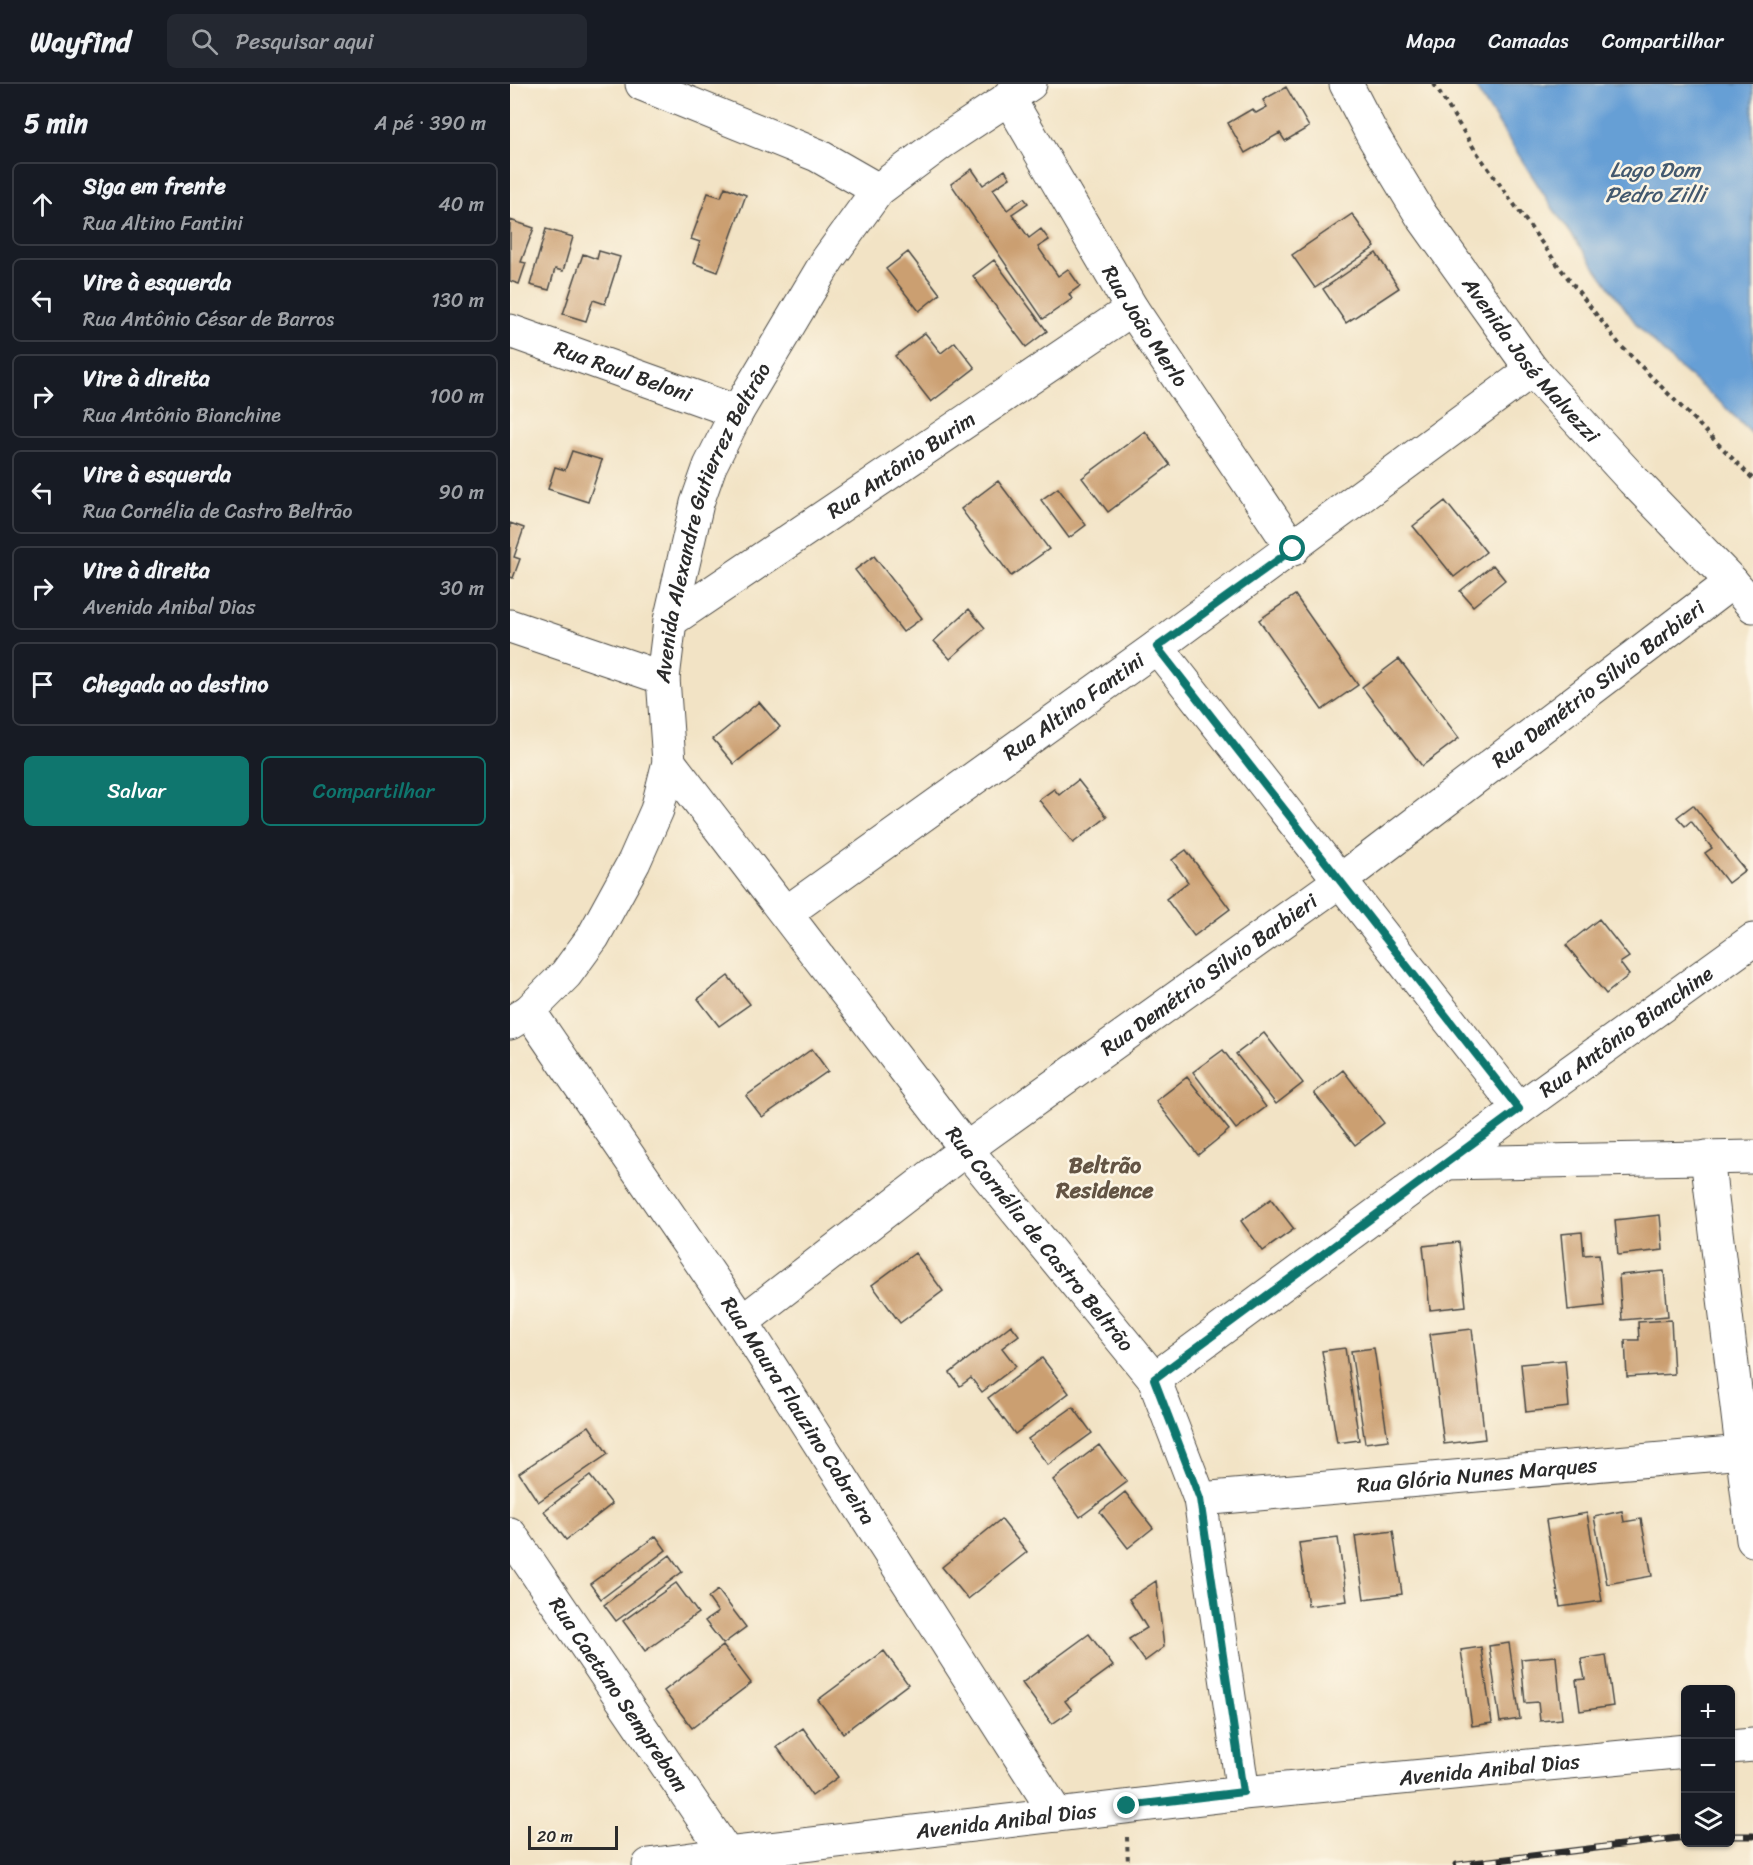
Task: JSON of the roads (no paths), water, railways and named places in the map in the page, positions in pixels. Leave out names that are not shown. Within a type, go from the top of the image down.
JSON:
[{"type":"street","points":[[642,84],[817,155],[878,190]]},
{"type":"street","name":"Avenida José Malvezzi","points":[[1346,84],[1373,136],[1421,215],[1532,370],[1753,606]]},
{"type":"street","name":"Avenida Alexandre Gutierrez Beltrão","points":[[520,1017],[566,974],[592,937],[633,862],[657,810],[669,762],[663,678],[670,621],[697,503],[710,466],[737,412],[828,259],[878,190],[941,142],[1019,91]]},
{"type":"street","name":"Rua João Merlo","points":[[1019,91],[1132,309],[1293,549]]},
{"type":"street","name":"Rua Antônio Burim","points":[[670,621],[1132,309]]},
{"type":"street","name":"Rua Raul Beloni","points":[[510,331],[737,412]]},
{"type":"street","name":"Rua Altino Fantini","points":[[786,913],[1293,549],[1532,370]]},
{"type":"street","name":"Rua Demétrio Sílvio Barbieri","points":[[742,1322],[966,1149],[1341,880],[1732,582]]},
{"type":"street","points":[[510,626],[663,678]]},
{"type":"street","points":[[1157,647],[1519,1109]]},
{"type":"street","name":"Rua Cornélia de Castro Beltrão","points":[[669,762],[966,1149],[1154,1379],[1200,1499],[1243,1792]]},
{"type":"street","name":"Rua Antônio Bianchine","points":[[1154,1379],[1445,1163],[1753,940]]},
{"type":"street","name":"Rua Maura Flauzino Cabreira","points":[[520,1017],[742,1322],[1058,1815]]},
{"type":"street","points":[[1707,1157],[1748,1452],[1753,1540]]},
{"type":"street","points":[[1445,1163],[1753,1157]]},
{"type":"street","name":"Rua Glória Nunes Marques","points":[[1200,1499],[1748,1452]]},
{"type":"street","name":"Rua Caetano Semprebom","points":[[510,1534],[727,1854]]},
{"type":"street","points":[[1735,1746],[1753,1744]]},
{"type":"street","name":"Avenida Anibal Dias","points":[[649,1865],[1243,1792],[1681,1751]]},
{"type":"water","name":"Lago Dom Pedro Zilli","points":[[1473,84],[1753,84],[1753,435],[1722,404],[1676,365],[1637,325],[1554,210]]},
{"type":"railway","points":[[1735,1836],[1753,1836]]},
{"type":"railway","points":[[1457,1865],[1681,1838]]},
{"type":"district","name":"Beltrão Residence","points":[[1105,1178]]}]
